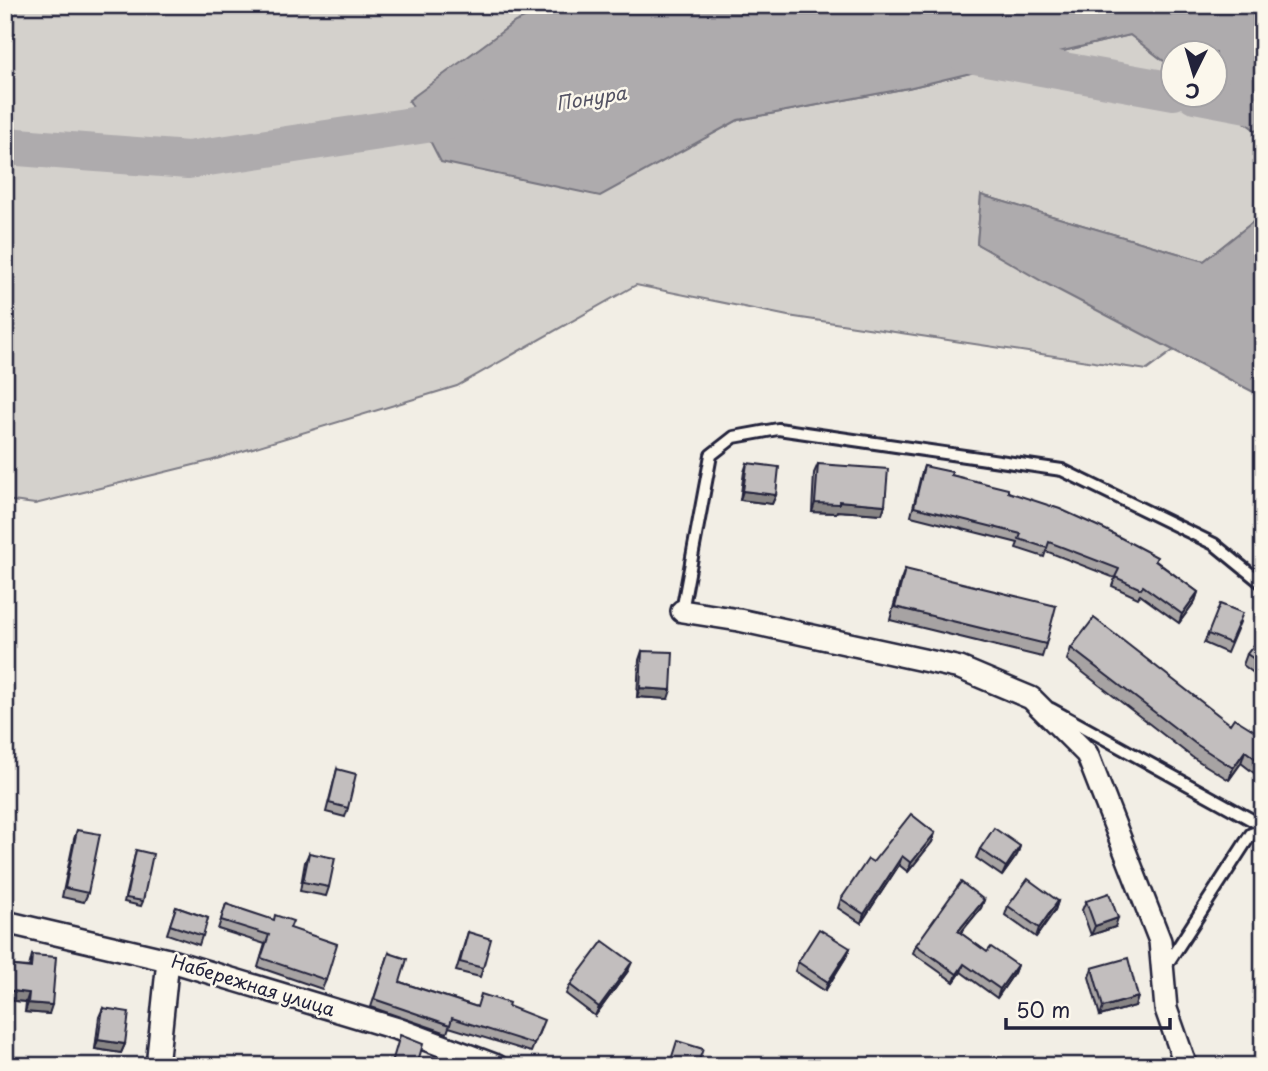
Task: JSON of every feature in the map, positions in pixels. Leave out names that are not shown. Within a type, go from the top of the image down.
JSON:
[{"type":"street","points":[[682,611],[739,620],[960,668],[1031,698],[1087,754],[1160,941],[1166,1009],[1186,1066]]},
{"type":"street","name":"Набережная улица","points":[[5,922],[168,960],[398,1029],[497,1066]]},
{"type":"street","points":[[157,1066],[168,960]]},
{"type":"lane","points":[[682,611],[712,455],[734,437],[778,429],[1062,470],[1214,544],[1263,584]]},
{"type":"lane","points":[[1031,698],[1263,828]]},
{"type":"lane","points":[[1163,972],[1251,834],[1263,828]]},
{"type":"shaded area","points":[[5,5],[555,5],[515,22],[409,101],[670,156],[738,120],[908,88],[1130,35],[1160,58],[1160,108],[1226,108],[1263,136],[1263,214],[1204,261],[981,195],[977,244],[1174,350],[1147,370],[788,316],[636,285],[457,386],[210,461],[35,504],[5,500]]},
{"type":"water","points":[[555,5],[1263,5],[1263,136],[1226,108],[1230,108],[1230,38],[1160,38],[1160,58],[1130,35],[908,88],[738,120],[600,196],[441,162],[409,100],[515,22]]},
{"type":"water","points":[[981,195],[1204,261],[1263,214],[1263,397],[1045,283],[977,244]]},
{"type":"building","points":[[747,463],[779,467],[776,495],[743,491]]},
{"type":"building","points":[[818,464],[888,469],[885,505],[839,501],[839,504],[815,503]]},
{"type":"building","points":[[924,466],[1008,489],[1008,492],[1060,509],[1106,530],[1157,557],[1155,561],[1198,592],[1182,614],[1143,586],[1141,589],[1115,577],[1119,569],[1049,542],[1047,548],[1019,539],[1021,534],[914,507]]},
{"type":"building","points":[[905,569],[1056,606],[1046,644],[895,607]]},
{"type":"building","points":[[1220,604],[1243,613],[1230,643],[1208,634]]},
{"type":"building","points":[[1094,618],[1230,724],[1234,718],[1263,736],[1263,764],[1245,751],[1233,768],[1196,744],[1071,648]]},
{"type":"building","points":[[1263,634],[1263,665],[1247,654]]},
{"type":"building","points":[[642,651],[673,652],[671,690],[640,688]]},
{"type":"building","points":[[337,769],[356,774],[348,808],[329,803]]},
{"type":"building","points":[[911,814],[935,833],[911,863],[902,856],[864,914],[841,899],[868,859],[873,862]]},
{"type":"building","points":[[994,828],[1020,846],[1006,867],[980,849]]},
{"type":"building","points":[[77,830],[100,834],[88,893],[65,888]]},
{"type":"building","points":[[136,850],[153,854],[143,901],[126,898]]},
{"type":"building","points":[[309,853],[335,858],[329,887],[303,882]]},
{"type":"building","points":[[1028,879],[1058,901],[1039,928],[1008,906]]},
{"type":"building","points":[[961,882],[984,900],[958,931],[987,952],[991,947],[1017,965],[1000,989],[964,964],[957,974],[916,945]]},
{"type":"building","points":[[1109,893],[1118,918],[1095,926],[1086,901]]},
{"type":"building","points":[[226,904],[274,920],[275,915],[293,921],[290,928],[337,944],[326,980],[261,958],[269,935],[221,920]]},
{"type":"building","points":[[176,907],[208,918],[203,936],[170,925]]},
{"type":"building","points":[[819,929],[850,948],[828,982],[798,962]]},
{"type":"building","points":[[468,932],[491,939],[483,968],[460,962]]},
{"type":"building","points":[[603,941],[632,962],[599,1007],[570,985]]},
{"type":"building","points":[[389,953],[407,959],[400,982],[477,1007],[481,994],[509,1003],[508,1006],[544,1020],[534,1044],[452,1018],[450,1025],[374,999]]},
{"type":"building","points":[[32,955],[56,957],[52,1005],[28,1003],[29,993],[5,990],[5,965],[31,968]]},
{"type":"building","points":[[1128,958],[1138,997],[1103,1007],[1092,968]]},
{"type":"building","points":[[103,1008],[129,1012],[125,1044],[98,1040]]},
{"type":"building","points":[[400,1035],[423,1044],[419,1058],[444,1066],[391,1066]]},
{"type":"building","points":[[677,1041],[703,1049],[697,1066],[669,1066]]},
{"type":"waterway","name":"Понура","points":[[964,53],[1160,88]]},
{"type":"waterway","name":"Понура","points":[[1230,101],[1263,107]]},
{"type":"waterway","name":"Понура","points":[[5,146],[188,160],[472,117]]}]
